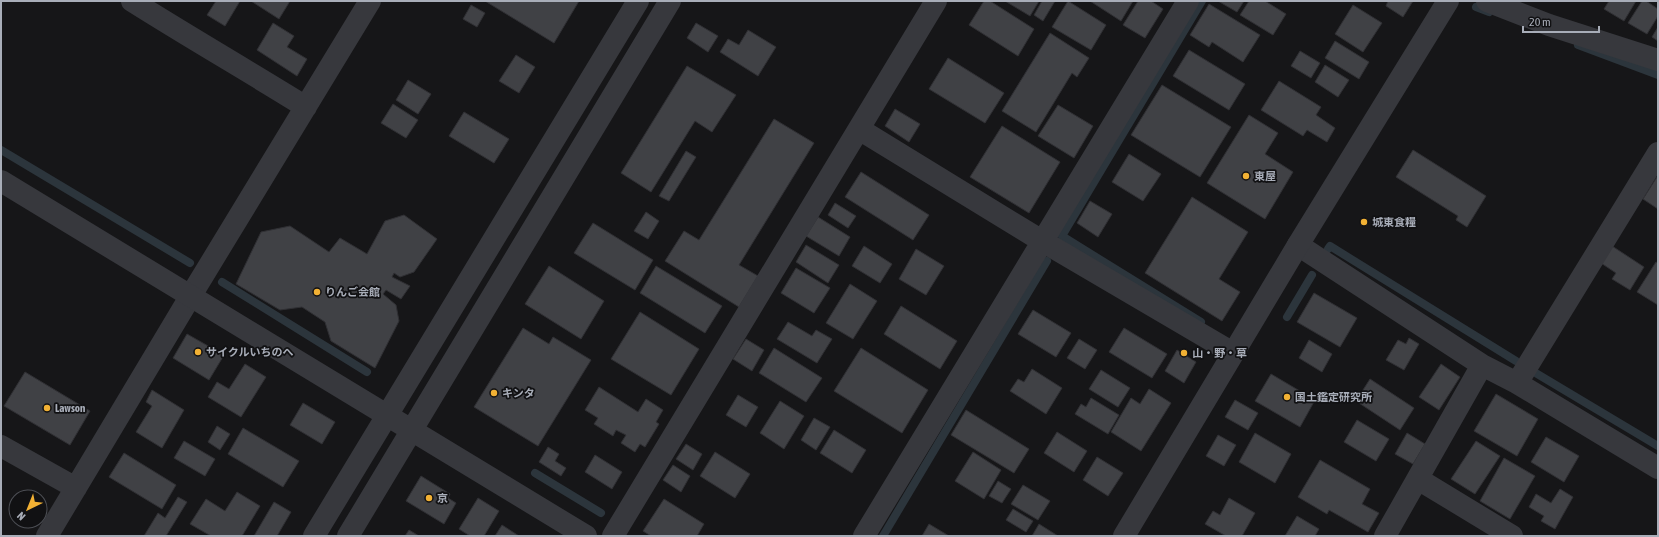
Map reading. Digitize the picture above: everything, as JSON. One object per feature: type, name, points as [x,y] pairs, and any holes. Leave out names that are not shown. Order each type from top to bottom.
[{"type":"street","points":[[132,1],[225,60],[250,72],[306,107]]},
{"type":"street","points":[[47,536],[190,296],[370,1]]},
{"type":"street","points":[[314,536],[638,1]]},
{"type":"street","points":[[348,536],[670,1]]},
{"type":"street","points":[[613,536],[936,1]]},
{"type":"street","points":[[864,536],[1188,1]]},
{"type":"street","points":[[1124,536],[1298,245],[1448,1]]},
{"type":"street","points":[[1487,1],[1549,25],[1658,60]]},
{"type":"street","points":[[859,129],[1042,241],[1233,354]]},
{"type":"street","points":[[1517,383],[1658,153]]},
{"type":"street","points":[[1,181],[586,536]]},
{"type":"street","points":[[1298,245],[1482,365],[1517,383],[1658,468]]},
{"type":"street","points":[[1385,536],[1482,365]]},
{"type":"street","points":[[1,446],[76,488]]},
{"type":"street","points":[[1418,479],[1512,536]]},
{"type":"building","points":[[216,1],[240,1],[225,26],[207,15]]},
{"type":"building","points":[[251,1],[290,1],[279,19]]},
{"type":"building","points":[[485,1],[579,1],[554,43]]},
{"type":"building","points":[[984,1],[990,1],[1034,29],[1018,56],[969,25]]},
{"type":"building","points":[[1005,1],[1039,1],[1030,16]]},
{"type":"building","points":[[1042,1],[1055,1],[1043,21],[1034,15]]},
{"type":"building","points":[[1068,1],[1106,25],[1091,50],[1052,27]]},
{"type":"building","points":[[1090,1],[1133,1],[1121,21]]},
{"type":"building","points":[[1138,1],[1151,1],[1163,9],[1145,38],[1123,25]]},
{"type":"building","points":[[1218,1],[1244,1],[1237,12]]},
{"type":"building","points":[[1249,1],[1265,1],[1286,14],[1273,35],[1240,15]]},
{"type":"building","points":[[1388,1],[1413,1],[1403,17],[1386,6]]},
{"type":"building","points":[[1609,1],[1636,1],[1624,21],[1604,9]]},
{"type":"building","points":[[1642,1],[1646,1],[1658,9],[1658,16],[1647,34],[1628,23]]},
{"type":"building","points":[[1209,4],[1260,35],[1243,62],[1212,42],[1209,47],[1190,35]]},
{"type":"building","points":[[471,5],[485,13],[477,27],[463,19]]},
{"type":"building","points":[[1353,5],[1382,23],[1363,52],[1335,34]]},
{"type":"building","points":[[273,23],[294,36],[287,47],[307,59],[297,76],[257,50]]},
{"type":"building","points":[[696,23],[718,36],[708,52],[687,38]]},
{"type":"building","points":[[1658,27],[1658,41],[1652,37]]},
{"type":"building","points":[[748,30],[776,47],[758,76],[720,52],[728,39],[739,45]]},
{"type":"building","points":[[1050,33],[1089,58],[1077,77],[1072,73],[1036,132],[1002,111]]},
{"type":"building","points":[[1335,41],[1369,62],[1359,79],[1325,58]]},
{"type":"building","points":[[1189,50],[1245,84],[1229,110],[1173,76]]},
{"type":"building","points":[[1300,51],[1320,63],[1311,78],[1291,66]]},
{"type":"building","points":[[516,55],[535,67],[519,93],[499,81]]},
{"type":"building","points":[[948,58],[1004,93],[985,123],[929,89]]},
{"type":"building","points":[[1325,65],[1349,80],[1338,97],[1315,82]]},
{"type":"building","points":[[687,66],[736,95],[712,132],[695,121],[651,192],[621,173]]},
{"type":"building","points":[[408,80],[431,94],[418,114],[396,100]]},
{"type":"building","points":[[1279,81],[1321,107],[1316,115],[1335,128],[1327,142],[1307,130],[1303,136],[1261,110]]},
{"type":"building","points":[[1162,85],[1231,127],[1200,177],[1131,135]]},
{"type":"building","points":[[393,104],[418,120],[406,138],[381,123]]},
{"type":"building","points":[[1058,105],[1093,126],[1074,158],[1038,136]]},
{"type":"building","points":[[895,109],[920,124],[909,142],[885,126]]},
{"type":"building","points":[[464,112],[509,139],[494,163],[449,136]]},
{"type":"building","points":[[1249,115],[1278,133],[1265,154],[1293,172],[1265,219],[1207,183]]},
{"type":"building","points":[[774,119],[814,143],[739,265],[758,276],[739,307],[665,261],[684,231],[699,240]]},
{"type":"building","points":[[1002,126],[1060,162],[1029,213],[970,177]]},
{"type":"building","points":[[1413,150],[1486,196],[1467,227],[1456,220],[1458,216],[1396,177]]},
{"type":"building","points":[[686,151],[696,157],[669,201],[659,196]]},
{"type":"building","points":[[1129,154],[1161,174],[1143,201],[1112,182]]},
{"type":"building","points":[[861,172],[929,215],[913,240],[845,197]]},
{"type":"building","points":[[1657,177],[1658,178],[1658,209],[1643,199]]},
{"type":"building","points":[[1192,197],[1248,232],[1219,279],[1240,292],[1222,321],[1145,273]]},
{"type":"building","points":[[1090,201],[1112,214],[1098,237],[1077,223]]},
{"type":"building","points":[[835,203],[856,216],[848,228],[828,215]]},
{"type":"building","points":[[646,212],[659,221],[648,239],[634,231]]},
{"type":"building","name":"りんご会館","points":[[404,215],[437,239],[414,272],[400,277],[394,273],[392,277],[410,286],[401,299],[386,290],[383,294],[396,305],[399,321],[375,368],[331,341],[325,322],[302,307],[280,310],[236,284],[261,232],[290,226],[329,252],[340,238],[367,254],[385,221]]},
{"type":"building","points":[[818,217],[850,237],[839,256],[806,236]]},
{"type":"building","points":[[593,223],[653,260],[635,290],[574,253]]},
{"type":"building","points":[[806,245],[839,265],[828,283],[796,262]]},
{"type":"building","points":[[864,246],[892,264],[880,283],[852,266]]},
{"type":"building","points":[[1612,246],[1644,267],[1630,290],[1612,279],[1616,273],[1601,263]]},
{"type":"building","points":[[916,249],[944,266],[926,295],[899,279]]},
{"type":"building","points":[[1656,262],[1658,263],[1658,305],[1637,292]]},
{"type":"building","points":[[549,266],[604,301],[581,339],[525,304]]},
{"type":"building","points":[[656,266],[722,306],[705,333],[640,293]]},
{"type":"building","points":[[796,268],[830,288],[814,313],[781,293]]},
{"type":"building","points":[[850,284],[877,301],[853,339],[826,323]]},
{"type":"building","points":[[1314,293],[1357,318],[1340,347],[1297,322]]},
{"type":"building","points":[[901,306],[957,341],[940,369],[884,334]]},
{"type":"building","points":[[1033,310],[1071,333],[1056,357],[1018,334]]},
{"type":"building","points":[[640,312],[699,349],[671,395],[611,359]]},
{"type":"building","points":[[788,322],[812,336],[816,330],[832,339],[817,363],[777,339]]},
{"type":"building","points":[[523,328],[549,344],[553,337],[591,360],[538,446],[474,407]]},
{"type":"building","points":[[1124,328],[1167,354],[1152,378],[1109,352]]},
{"type":"building","points":[[187,334],[224,355],[209,380],[173,358]]},
{"type":"building","points":[[1409,338],[1419,344],[1404,370],[1386,360],[1398,340],[1406,344]]},
{"type":"building","points":[[746,339],[764,350],[752,371],[733,359]]},
{"type":"building","points":[[1079,339],[1097,350],[1085,369],[1067,358]]},
{"type":"building","points":[[1309,340],[1332,354],[1322,372],[1299,358]]},
{"type":"building","points":[[774,348],[822,378],[806,402],[759,373]]},
{"type":"building","points":[[861,348],[928,390],[902,433],[834,391]]},
{"type":"building","points":[[1177,350],[1196,362],[1184,383],[1165,371]]},
{"type":"building","points":[[245,364],[266,377],[241,417],[208,397],[217,382],[229,389]]},
{"type":"building","points":[[1441,364],[1460,377],[1439,410],[1419,397]]},
{"type":"building","points":[[1032,369],[1062,388],[1046,414],[1010,391],[1018,379],[1024,382]]},
{"type":"building","points":[[1101,370],[1130,388],[1118,407],[1089,389]]},
{"type":"building","name":"Lawson","points":[[25,372],[90,411],[70,445],[4,406]]},
{"type":"building","points":[[1271,374],[1315,400],[1300,427],[1255,401]]},
{"type":"building","points":[[1370,379],[1414,408],[1400,430],[1356,401]]},
{"type":"building","points":[[599,387],[638,412],[646,399],[663,410],[656,422],[659,424],[645,447],[640,444],[635,452],[621,443],[626,435],[616,430],[613,436],[594,424],[598,418],[585,410]]},
{"type":"building","points":[[1149,389],[1171,403],[1141,451],[1111,432],[1131,398],[1140,404]]},
{"type":"building","points":[[152,390],[184,410],[162,448],[136,432],[152,406],[146,402]]},
{"type":"building","points":[[1496,394],[1538,419],[1517,456],[1474,431]]},
{"type":"building","points":[[738,395],[758,407],[746,427],[726,415]]},
{"type":"building","points":[[1091,398],[1119,415],[1108,434],[1075,414],[1081,404],[1086,407]]},
{"type":"building","points":[[1235,400],[1258,413],[1248,430],[1225,417]]},
{"type":"building","points":[[780,401],[804,416],[784,449],[760,433]]},
{"type":"building","points":[[303,403],[335,422],[322,444],[290,425]]},
{"type":"building","points":[[966,410],[1029,449],[1014,473],[951,435]]},
{"type":"building","points":[[814,418],[830,427],[816,450],[801,440]]},
{"type":"building","points":[[1357,420],[1389,439],[1376,461],[1344,442]]},
{"type":"building","points":[[217,426],[230,434],[220,450],[208,442]]},
{"type":"building","points":[[243,428],[299,461],[283,487],[228,454]]},
{"type":"building","points":[[834,430],[866,450],[852,473],[820,453]]},
{"type":"building","points":[[1057,432],[1087,451],[1074,472],[1044,453]]},
{"type":"building","points":[[1255,433],[1291,454],[1275,483],[1239,462]]},
{"type":"building","points":[[1407,433],[1425,444],[1413,464],[1395,454]]},
{"type":"building","points":[[1218,435],[1236,445],[1224,466],[1206,456]]},
{"type":"building","points":[[1546,437],[1579,456],[1564,482],[1531,462]]},
{"type":"building","points":[[184,441],[215,459],[205,476],[174,458]]},
{"type":"building","points":[[1476,441],[1500,456],[1475,494],[1451,479]]},
{"type":"building","points":[[686,444],[702,454],[693,470],[676,459]]},
{"type":"building","points":[[548,447],[559,454],[555,461],[566,468],[561,476],[539,462]]},
{"type":"building","points":[[715,452],[750,474],[735,498],[700,476]]},
{"type":"building","points":[[973,452],[1001,470],[984,499],[955,481]]},
{"type":"building","points":[[124,453],[176,485],[162,509],[109,477]]},
{"type":"building","points":[[595,455],[622,472],[612,489],[585,472]]},
{"type":"building","points":[[1097,457],[1123,473],[1108,496],[1083,480]]},
{"type":"building","points":[[1504,458],[1535,476],[1510,519],[1480,501]]},
{"type":"building","points":[[1320,460],[1370,489],[1362,504],[1379,513],[1368,532],[1329,510],[1327,514],[1298,497]]},
{"type":"building","points":[[673,465],[690,476],[681,492],[663,480]]},
{"type":"building","points":[[421,476],[450,494],[448,498],[456,503],[444,524],[406,501]]},
{"type":"building","points":[[998,481],[1011,489],[1002,503],[989,496]]},
{"type":"building","points":[[1023,485],[1050,501],[1038,520],[1011,504]]},
{"type":"building","points":[[1560,489],[1573,497],[1555,529],[1541,521],[1544,516],[1529,507],[1536,494],[1551,503]]},
{"type":"building","points":[[237,492],[260,506],[242,536],[211,536],[190,524],[206,499],[225,511]]},
{"type":"building","points":[[178,497],[187,502],[166,536],[144,536],[158,513],[165,518]]},
{"type":"building","points":[[478,498],[499,511],[484,536],[470,536],[459,529]]},
{"type":"building","points":[[1229,498],[1255,513],[1242,536],[1226,536],[1205,524],[1213,511],[1220,515]]},
{"type":"building","points":[[664,499],[704,524],[697,536],[651,536],[643,531]]},
{"type":"building","points":[[274,502],[291,512],[277,536],[254,536]]},
{"type":"building","points":[[1013,509],[1033,521],[1026,532],[1006,520]]},
{"type":"building","points":[[1297,516],[1319,529],[1315,536],[1285,536]]},
{"type":"building","points":[[929,524],[949,536],[922,536]]},
{"type":"building","points":[[1039,524],[1058,536],[1032,536]]},
{"type":"building","points":[[502,525],[519,536],[495,536]]},
{"type":"building","points":[[409,530],[419,536],[405,536]]},
{"type":"waterway","points":[[1201,322],[1062,236],[1202,1]]},
{"type":"waterway","points":[[1476,7],[1489,12]]},
{"type":"waterway","points":[[1578,45],[1658,75]]},
{"type":"waterway","points":[[1,150],[190,263]]},
{"type":"waterway","points":[[1328,249],[1330,246],[1516,361]]},
{"type":"waterway","points":[[883,536],[1047,261]]},
{"type":"waterway","points":[[1287,317],[1312,275]]},
{"type":"waterway","points":[[222,282],[367,372]]},
{"type":"waterway","points":[[1534,372],[1658,446]]},
{"type":"waterway","points":[[535,473],[601,513]]},
{"type":"place","name":"東屋","points":[[1246,176]]},
{"type":"place","name":"城東食糧","points":[[1364,222]]},
{"type":"place","name":"りんご会館","points":[[317,292]]},
{"type":"place","name":"サイクルいちのへ","points":[[198,352]]},
{"type":"place","name":"山・野・草","points":[[1184,353]]},
{"type":"place","name":"キンタ","points":[[494,393]]},
{"type":"place","name":"国土鑑定研究所","points":[[1287,397]]},
{"type":"place","name":"Lawson","points":[[47,408]]},
{"type":"place","name":"京","points":[[429,498]]}]
